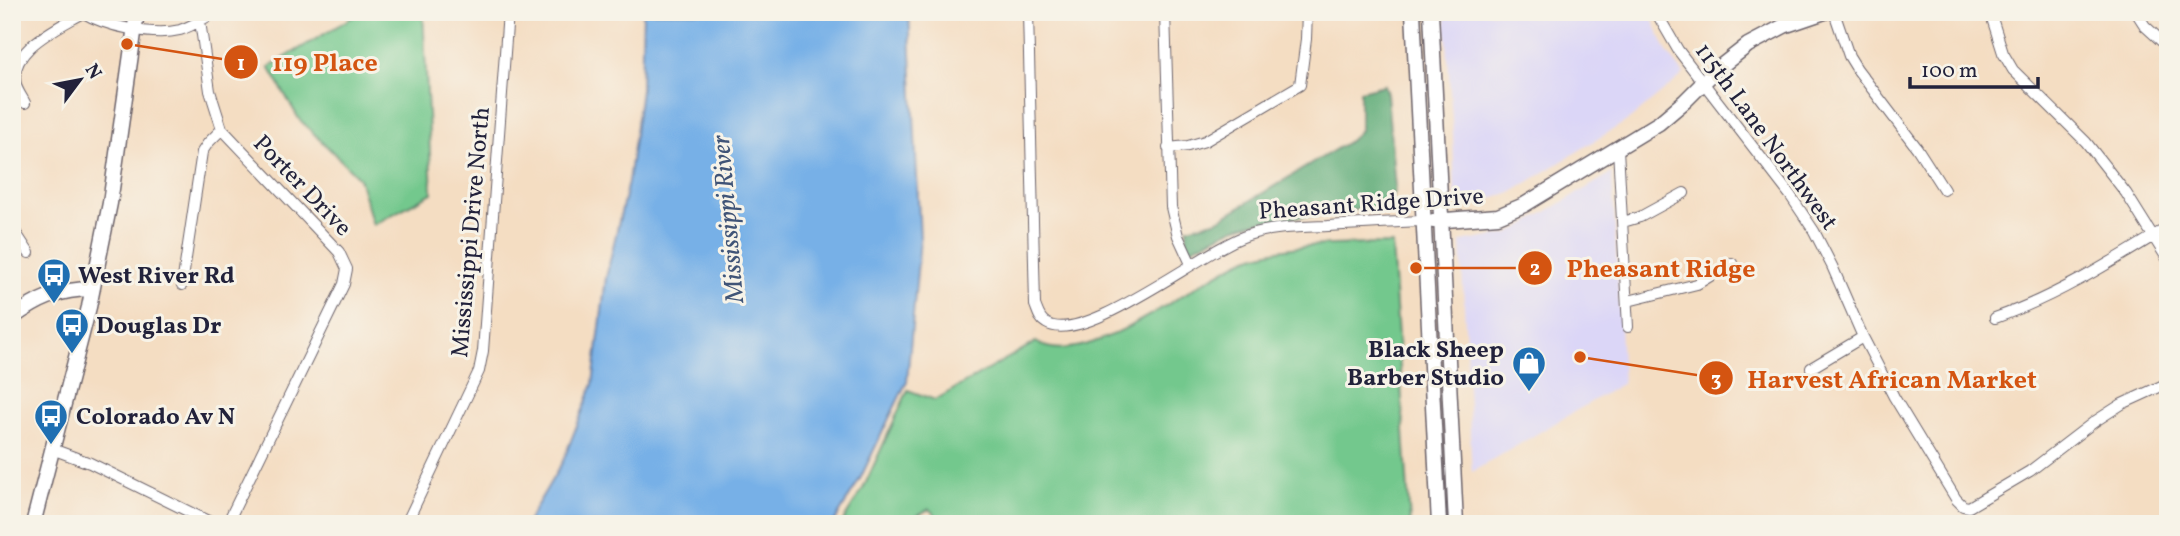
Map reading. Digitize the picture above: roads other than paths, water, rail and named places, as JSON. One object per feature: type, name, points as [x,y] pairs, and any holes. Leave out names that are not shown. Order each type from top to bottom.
[{"type":"main road","points":[[33,524],[92,289],[112,194],[137,12]]},
{"type":"main road","points":[[1413,12],[1439,524]]},
{"type":"main road","points":[[1431,12],[1456,524]]},
{"type":"main road","name":"Pheasant Ridge Drive","points":[[1424,221],[1489,217],[1513,211],[1659,123],[1735,54],[1758,39],[1794,22],[1825,12]]},
{"type":"main road","points":[[12,318],[44,297],[71,289],[92,289]]},
{"type":"street","points":[[25,103],[17,87],[18,63],[40,39],[82,13],[103,22],[170,32],[200,22],[215,12]]},
{"type":"street","name":"Mississippi Drive North","points":[[406,524],[479,371],[483,351],[508,12]]},
{"type":"street","name":"Pheasant Ridge Drive","points":[[1028,12],[1035,305],[1040,318],[1052,326],[1067,327],[1086,323],[1118,308],[1224,244],[1264,231],[1424,221]]},
{"type":"street","points":[[1164,12],[1173,221],[1191,264]]},
{"type":"street","points":[[1168,148],[1205,141],[1300,85],[1307,12]]},
{"type":"street","name":"115th Lane Northwest","points":[[1656,12],[1678,50],[1790,195],[1814,231],[1894,397],[1956,499],[1963,506],[1969,507],[2030,471],[2122,404],[2168,383]]},
{"type":"street","points":[[1834,12],[1849,56],[1917,148],[1944,191]]},
{"type":"street","points":[[1990,12],[2003,53],[2013,70],[2086,142],[2126,193],[2168,260]]},
{"type":"street","points":[[2136,12],[2168,47]]},
{"type":"street","name":"Porter Drive","points":[[200,22],[210,91],[222,130],[339,252],[347,269],[344,284],[227,524]]},
{"type":"street","points":[[182,285],[199,163],[208,142],[222,130]]},
{"type":"street","points":[[1618,149],[1628,327]]},
{"type":"street","points":[[1623,222],[1640,217],[1684,193]]},
{"type":"street","points":[[12,227],[29,253]]},
{"type":"street","points":[[1995,318],[2073,282],[2168,228]]},
{"type":"street","points":[[1628,301],[1697,284],[1732,263]]},
{"type":"street","points":[[1811,368],[1863,337]]},
{"type":"street","points":[[52,449],[90,463],[214,524]]},
{"type":"water","name":"Mississippi River","points":[[643,12],[909,12],[920,239],[907,381],[860,479],[833,524],[526,524],[563,461],[593,384],[606,278],[628,182],[641,90]]},
{"type":"place","name":"119 Place","points":[[127,44]]},
{"type":"place","name":"Pheasant Ridge","points":[[1416,268]]},
{"type":"place","name":"West River Rd","points":[[54,305]]},
{"type":"place","name":"Douglas Dr","points":[[72,355]]},
{"type":"place","name":"Harvest African Market","points":[[1580,357]]},
{"type":"place","name":"Black Sheep Barber Studio","points":[[1529,393]]},
{"type":"place","name":"Colorado Av N","points":[[51,446]]}]
